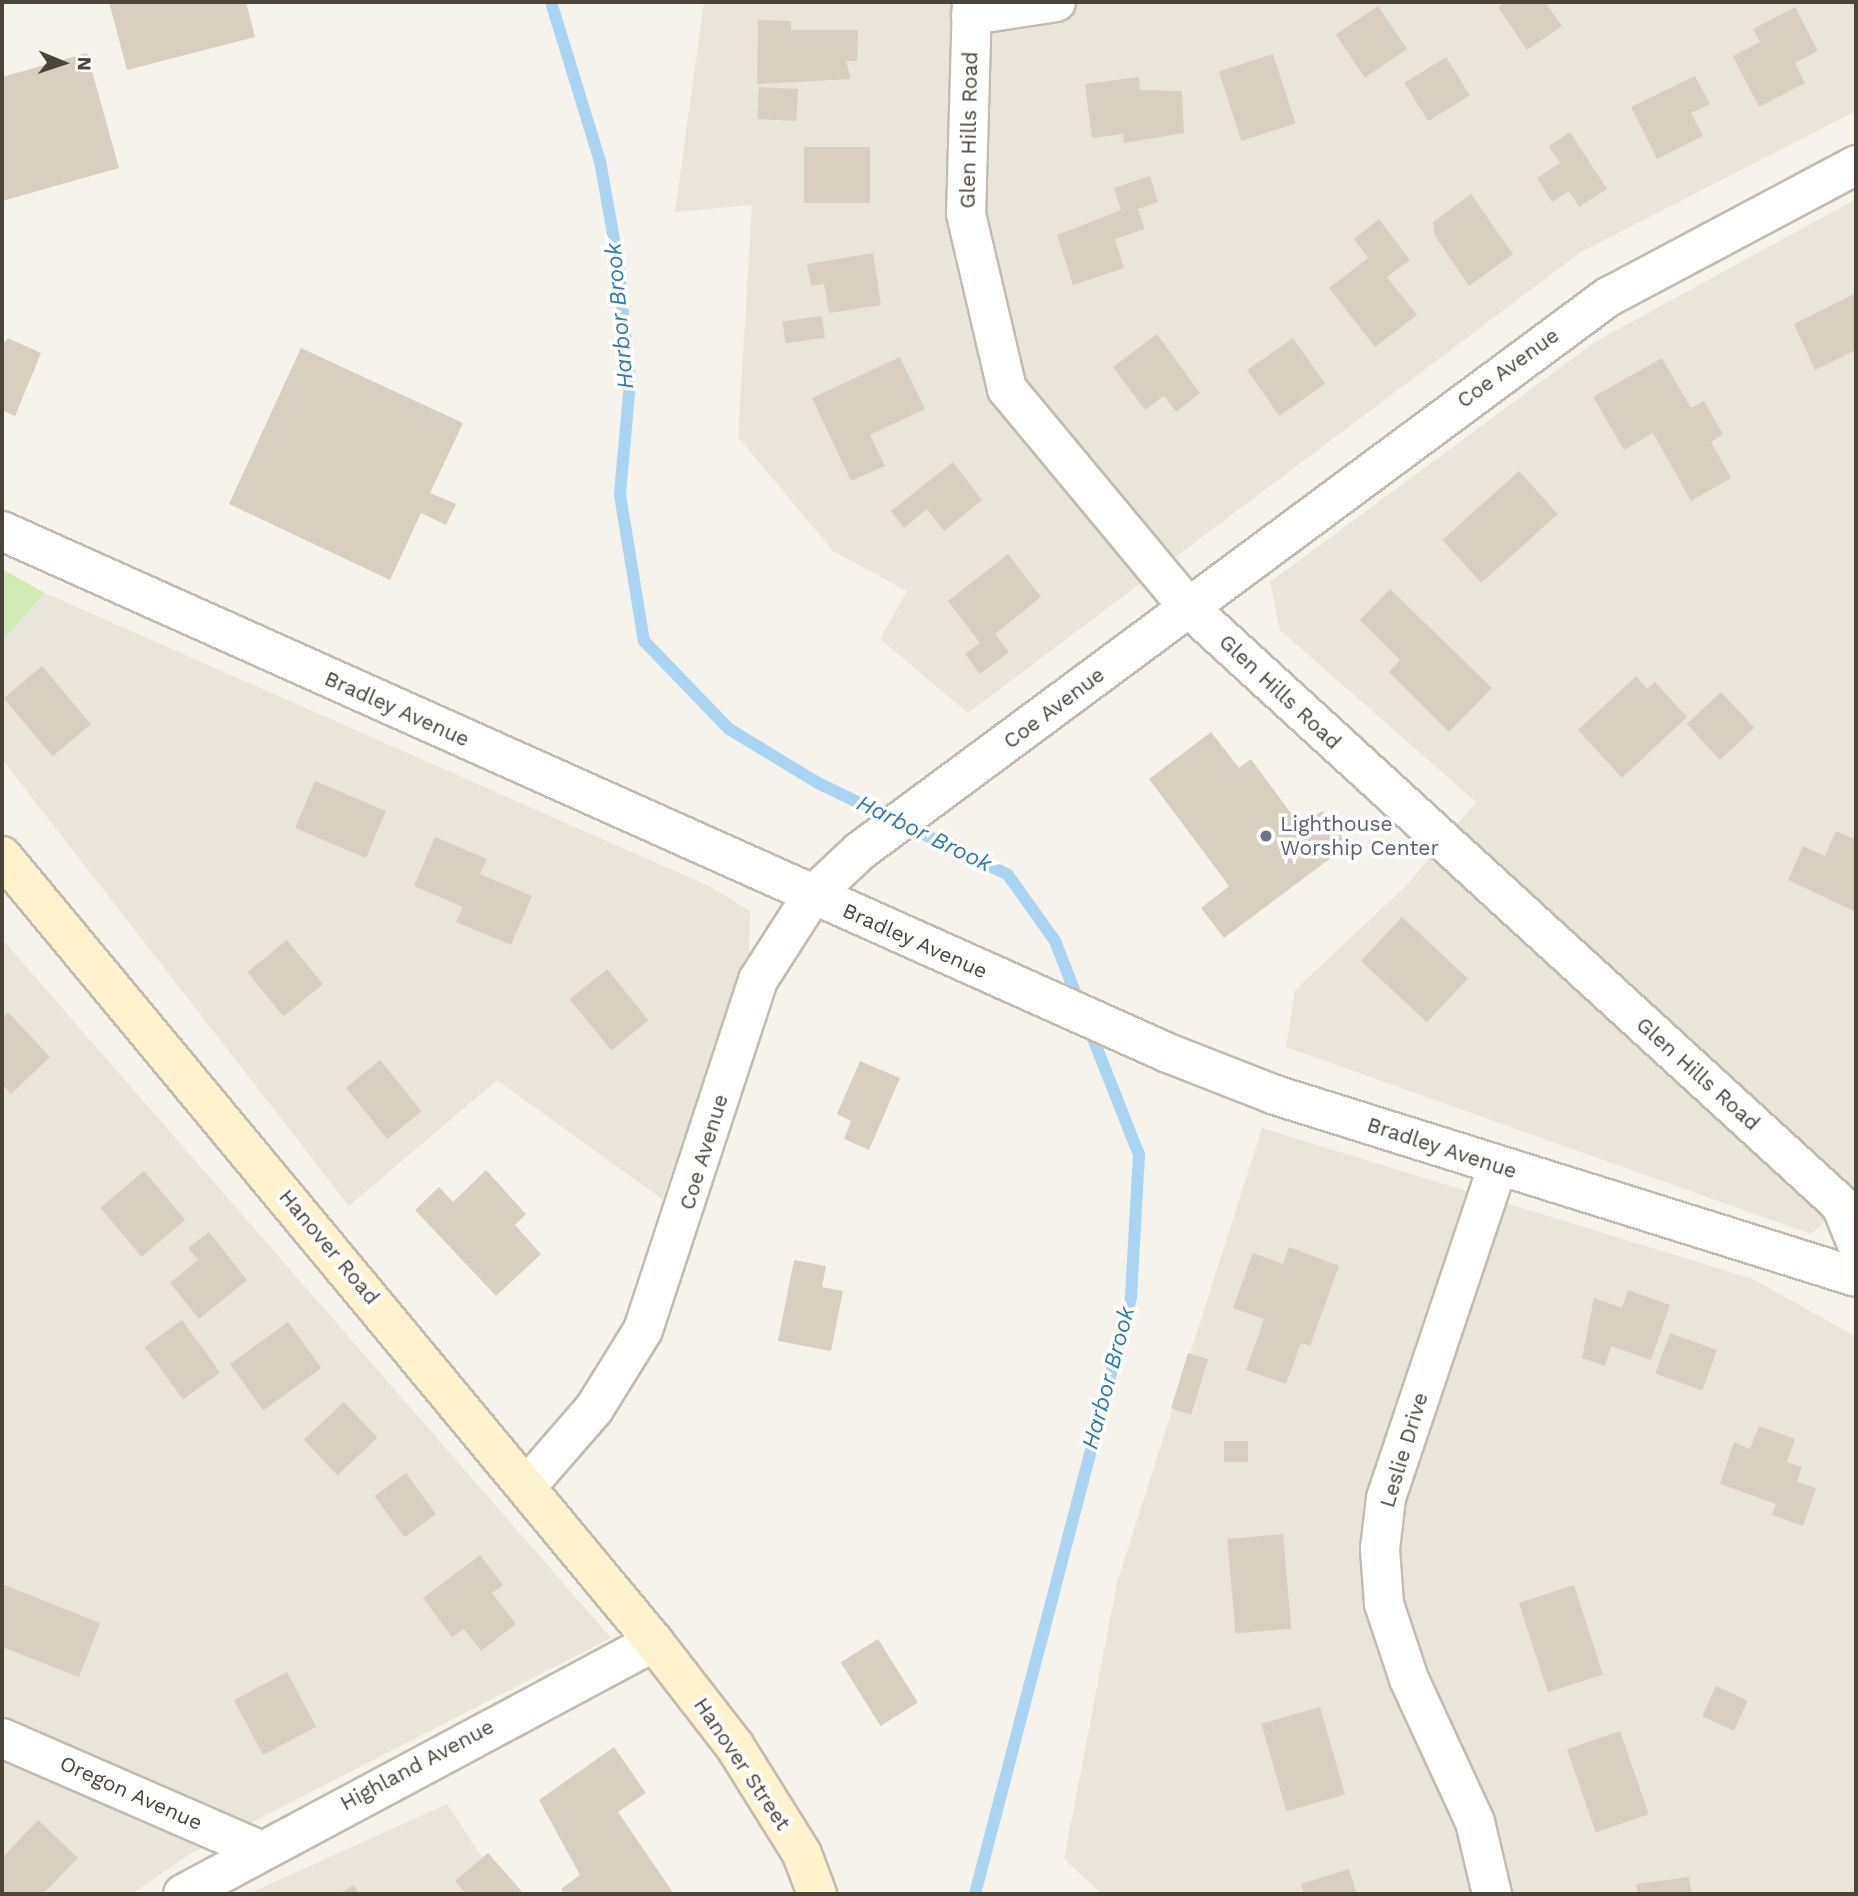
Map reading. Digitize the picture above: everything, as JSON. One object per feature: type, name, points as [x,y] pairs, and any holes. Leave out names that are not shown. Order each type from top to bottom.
[{"type":"main road","name":"Hanover Road","points":[[2,856],[654,1642]]},
{"type":"main road","name":"Hanover Street","points":[[654,1642],[734,1745],[802,1854],[817,1894]]},
{"type":"street","points":[[971,8],[1056,2]]},
{"type":"street","name":"Glen Hills Road","points":[[971,8],[966,214],[1007,389],[1188,607],[1841,1205],[1856,1242]]},
{"type":"street","name":"Coe Avenue","points":[[527,1486],[594,1409],[643,1330],[758,980],[813,896],[860,851],[1004,747],[1608,296],[1856,165]]},
{"type":"street","name":"Bradley Avenue","points":[[2,531],[902,936],[1275,1095],[1856,1277]]},
{"type":"street","name":"Leslie Drive","points":[[1492,1894],[1475,1822],[1409,1679],[1384,1604],[1381,1549],[1386,1498],[1498,1166]]},
{"type":"street","name":"Highland Avenue","points":[[183,1894],[260,1850],[654,1642]]},
{"type":"street","name":"Oregon Avenue","points":[[2,1738],[260,1850]]},
{"type":"shaded area","points":[[704,2],[1856,2],[1856,111],[1581,252],[968,713],[880,639],[907,591],[833,551],[738,437],[752,205],[675,212]]},
{"type":"shaded area","points":[[1856,199],[1856,1194],[1811,1234],[1286,1047],[1295,990],[1408,884],[1476,802],[1280,630],[1270,582],[1595,342]]},
{"type":"shaded area","points":[[45,593],[711,887],[750,911],[749,959],[662,1199],[497,1080],[349,1206],[2,759],[2,641]]},
{"type":"shaded area","points":[[2,939],[611,1638],[190,1854],[132,1894],[2,1894]]},
{"type":"shaded area","points":[[1262,1128],[1753,1279],[1856,1337],[1856,1894],[1102,1894],[1064,1859],[1117,1583]]},
{"type":"shaded area","points":[[447,1804],[506,1894],[248,1894]]},
{"type":"green space","points":[[2,569],[45,593],[2,641]]},
{"type":"building","points":[[109,2],[246,2],[255,37],[127,70]]},
{"type":"building","points":[[1506,2],[1545,2],[1562,26],[1527,50],[1498,7]]},
{"type":"building","points":[[1378,6],[1407,49],[1365,78],[1336,35]]},
{"type":"building","points":[[1795,7],[1818,51],[1795,63],[1805,83],[1759,107],[1733,56],[1760,42],[1753,29]]},
{"type":"building","points":[[758,20],[791,21],[791,30],[858,30],[857,61],[846,61],[851,79],[757,84]]},
{"type":"building","points":[[87,53],[119,168],[2,201],[2,77]]},
{"type":"building","points":[[1273,54],[1296,123],[1241,141],[1219,72]]},
{"type":"building","points":[[1446,57],[1470,95],[1428,121],[1404,83]]},
{"type":"building","points":[[1695,76],[1710,104],[1691,113],[1703,136],[1657,159],[1631,107]]},
{"type":"building","points":[[1139,77],[1140,90],[1182,91],[1184,133],[1124,143],[1123,134],[1092,138],[1085,84]]},
{"type":"building","points":[[759,87],[798,89],[796,121],[757,119]]},
{"type":"building","points":[[1570,132],[1607,189],[1579,207],[1569,191],[1552,202],[1537,178],[1560,163],[1549,146]]},
{"type":"building","points":[[804,147],[870,147],[870,203],[804,203]]},
{"type":"building","points":[[1150,176],[1158,202],[1138,209],[1145,229],[1115,239],[1124,268],[1073,285],[1057,235],[1121,210],[1114,188]]},
{"type":"building","points":[[1471,194],[1513,254],[1469,286],[1435,236],[1433,222]]},
{"type":"building","points":[[1379,219],[1410,260],[1387,277],[1417,315],[1375,347],[1329,288],[1368,258],[1354,239]]},
{"type":"building","points":[[873,253],[881,305],[829,313],[824,284],[811,286],[807,264]]},
{"type":"building","points":[[1856,293],[1856,350],[1815,370],[1794,324]]},
{"type":"building","points":[[822,316],[825,338],[785,343],[782,322]]},
{"type":"building","points":[[1157,334],[1200,393],[1176,412],[1164,396],[1145,410],[1113,367]]},
{"type":"building","points":[[8,338],[41,353],[15,416],[2,410],[2,346]]},
{"type":"building","points":[[1293,338],[1325,384],[1279,416],[1247,370]]},
{"type":"building","points":[[301,348],[463,423],[430,493],[456,504],[446,525],[421,513],[390,580],[229,504]]},
{"type":"building","points":[[900,357],[925,409],[870,435],[885,466],[851,481],[812,398]]},
{"type":"building","points":[[1662,358],[1691,408],[1704,401],[1723,434],[1711,442],[1731,478],[1691,501],[1653,433],[1624,450],[1593,397]]},
{"type":"building","points":[[953,462],[982,500],[944,531],[927,509],[904,528],[891,511]]},
{"type":"building","points":[[1519,471],[1558,514],[1481,583],[1442,540]]},
{"type":"building","points":[[1008,554],[1041,597],[995,634],[1009,652],[980,674],[965,654],[980,643],[948,601]]},
{"type":"building","points":[[1390,589],[1492,688],[1449,732],[1389,672],[1400,660],[1360,620]]},
{"type":"building","points":[[42,666],[91,724],[53,756],[4,698]]},
{"type":"building","points":[[1636,676],[1647,689],[1655,682],[1687,717],[1622,778],[1578,730]]},
{"type":"building","points":[[1721,692],[1754,728],[1720,760],[1687,724]]},
{"type":"building","name":"Lighthouse Worship Center","points":[[1211,732],[1239,768],[1251,759],[1301,827],[1322,811],[1348,845],[1224,938],[1201,908],[1229,886],[1149,779]]},
{"type":"building","points":[[315,781],[386,811],[366,858],[295,828]]},
{"type":"building","points":[[1836,831],[1856,840],[1856,912],[1788,880],[1803,846],[1825,856]]},
{"type":"building","points":[[435,837],[487,859],[480,874],[532,896],[511,945],[456,922],[463,907],[414,886]]},
{"type":"building","points":[[1402,917],[1468,978],[1427,1022],[1361,961]]},
{"type":"building","points":[[287,940],[323,984],[283,1016],[247,972]]},
{"type":"building","points":[[607,969],[649,1020],[611,1050],[570,999]]},
{"type":"building","points":[[8,1012],[50,1057],[11,1094],[2,1084],[2,1018]]},
{"type":"building","points":[[380,1060],[422,1111],[387,1139],[346,1088]]},
{"type":"building","points":[[860,1061],[900,1078],[869,1150],[844,1139],[851,1121],[837,1114]]},
{"type":"building","points":[[486,1170],[526,1214],[515,1225],[541,1254],[496,1296],[415,1210],[439,1187],[453,1202]]},
{"type":"building","points":[[144,1171],[185,1220],[141,1257],[100,1208]]},
{"type":"building","points":[[209,1232],[247,1280],[199,1319],[170,1283],[198,1260],[188,1248]]},
{"type":"building","points":[[1289,1247],[1339,1266],[1310,1346],[1301,1343],[1286,1384],[1246,1370],[1264,1319],[1233,1308],[1253,1253],[1283,1264]]},
{"type":"building","points":[[794,1260],[826,1266],[822,1287],[843,1291],[831,1351],[778,1341]]},
{"type":"building","points":[[1628,1290],[1670,1305],[1651,1360],[1611,1346],[1605,1366],[1582,1358],[1594,1298],[1622,1308]]},
{"type":"building","points":[[182,1320],[220,1373],[183,1400],[145,1347]]},
{"type":"building","points":[[288,1322],[322,1368],[263,1410],[230,1364]]},
{"type":"building","points":[[1670,1333],[1717,1350],[1702,1391],[1655,1373]]},
{"type":"building","points":[[1188,1353],[1208,1359],[1191,1415],[1171,1408]]},
{"type":"building","points":[[344,1402],[377,1438],[337,1475],[304,1440]]},
{"type":"building","points":[[1759,1426],[1795,1439],[1787,1462],[1802,1467],[1797,1482],[1816,1488],[1803,1526],[1772,1515],[1776,1504],[1720,1484],[1734,1442],[1750,1449]]},
{"type":"building","points":[[1224,1441],[1248,1441],[1248,1462],[1224,1462]]},
{"type":"building","points":[[406,1473],[436,1514],[404,1537],[374,1496]]},
{"type":"building","points":[[1283,1534],[1291,1629],[1235,1634],[1227,1539]]},
{"type":"building","points":[[480,1555],[503,1585],[492,1593],[516,1624],[481,1651],[464,1629],[452,1637],[423,1598]]},
{"type":"building","points":[[2,1584],[100,1623],[79,1677],[2,1647]]},
{"type":"building","points":[[1574,1585],[1603,1674],[1548,1692],[1519,1603]]},
{"type":"building","points":[[878,1639],[918,1703],[880,1726],[841,1662]]},
{"type":"building","points":[[287,1672],[316,1727],[263,1755],[234,1700]]},
{"type":"building","points":[[1716,1686],[1748,1701],[1734,1731],[1702,1716]]},
{"type":"building","points":[[1320,1707],[1345,1794],[1286,1811],[1261,1724]]},
{"type":"building","points":[[1620,1731],[1649,1814],[1596,1832],[1567,1749]]},
{"type":"building","points":[[614,1747],[646,1793],[618,1812],[674,1894],[564,1894],[561,1889],[580,1875],[539,1800]]},
{"type":"building","points":[[38,1820],[78,1858],[43,1894],[2,1894],[2,1858]]},
{"type":"building","points":[[488,1853],[524,1894],[466,1894],[455,1881]]},
{"type":"building","points":[[1349,1869],[1357,1894],[1304,1894],[1301,1884]]},
{"type":"building","points":[[1689,1877],[1692,1894],[1638,1894],[1636,1884]]},
{"type":"building","points":[[354,1885],[359,1894],[338,1894]]},
{"type":"waterway","name":"Harbor Brook","points":[[551,2],[600,161],[618,262],[630,382],[620,495],[644,641],[729,729],[816,782],[1008,875],[1055,941],[1080,1005]]},
{"type":"waterway","name":"Harbor Brook","points":[[975,1894],[1131,1297],[1139,1155],[1089,1028]]},
{"type":"place","name":"Lighthouse Worship Center","points":[[1266,836]]}]
